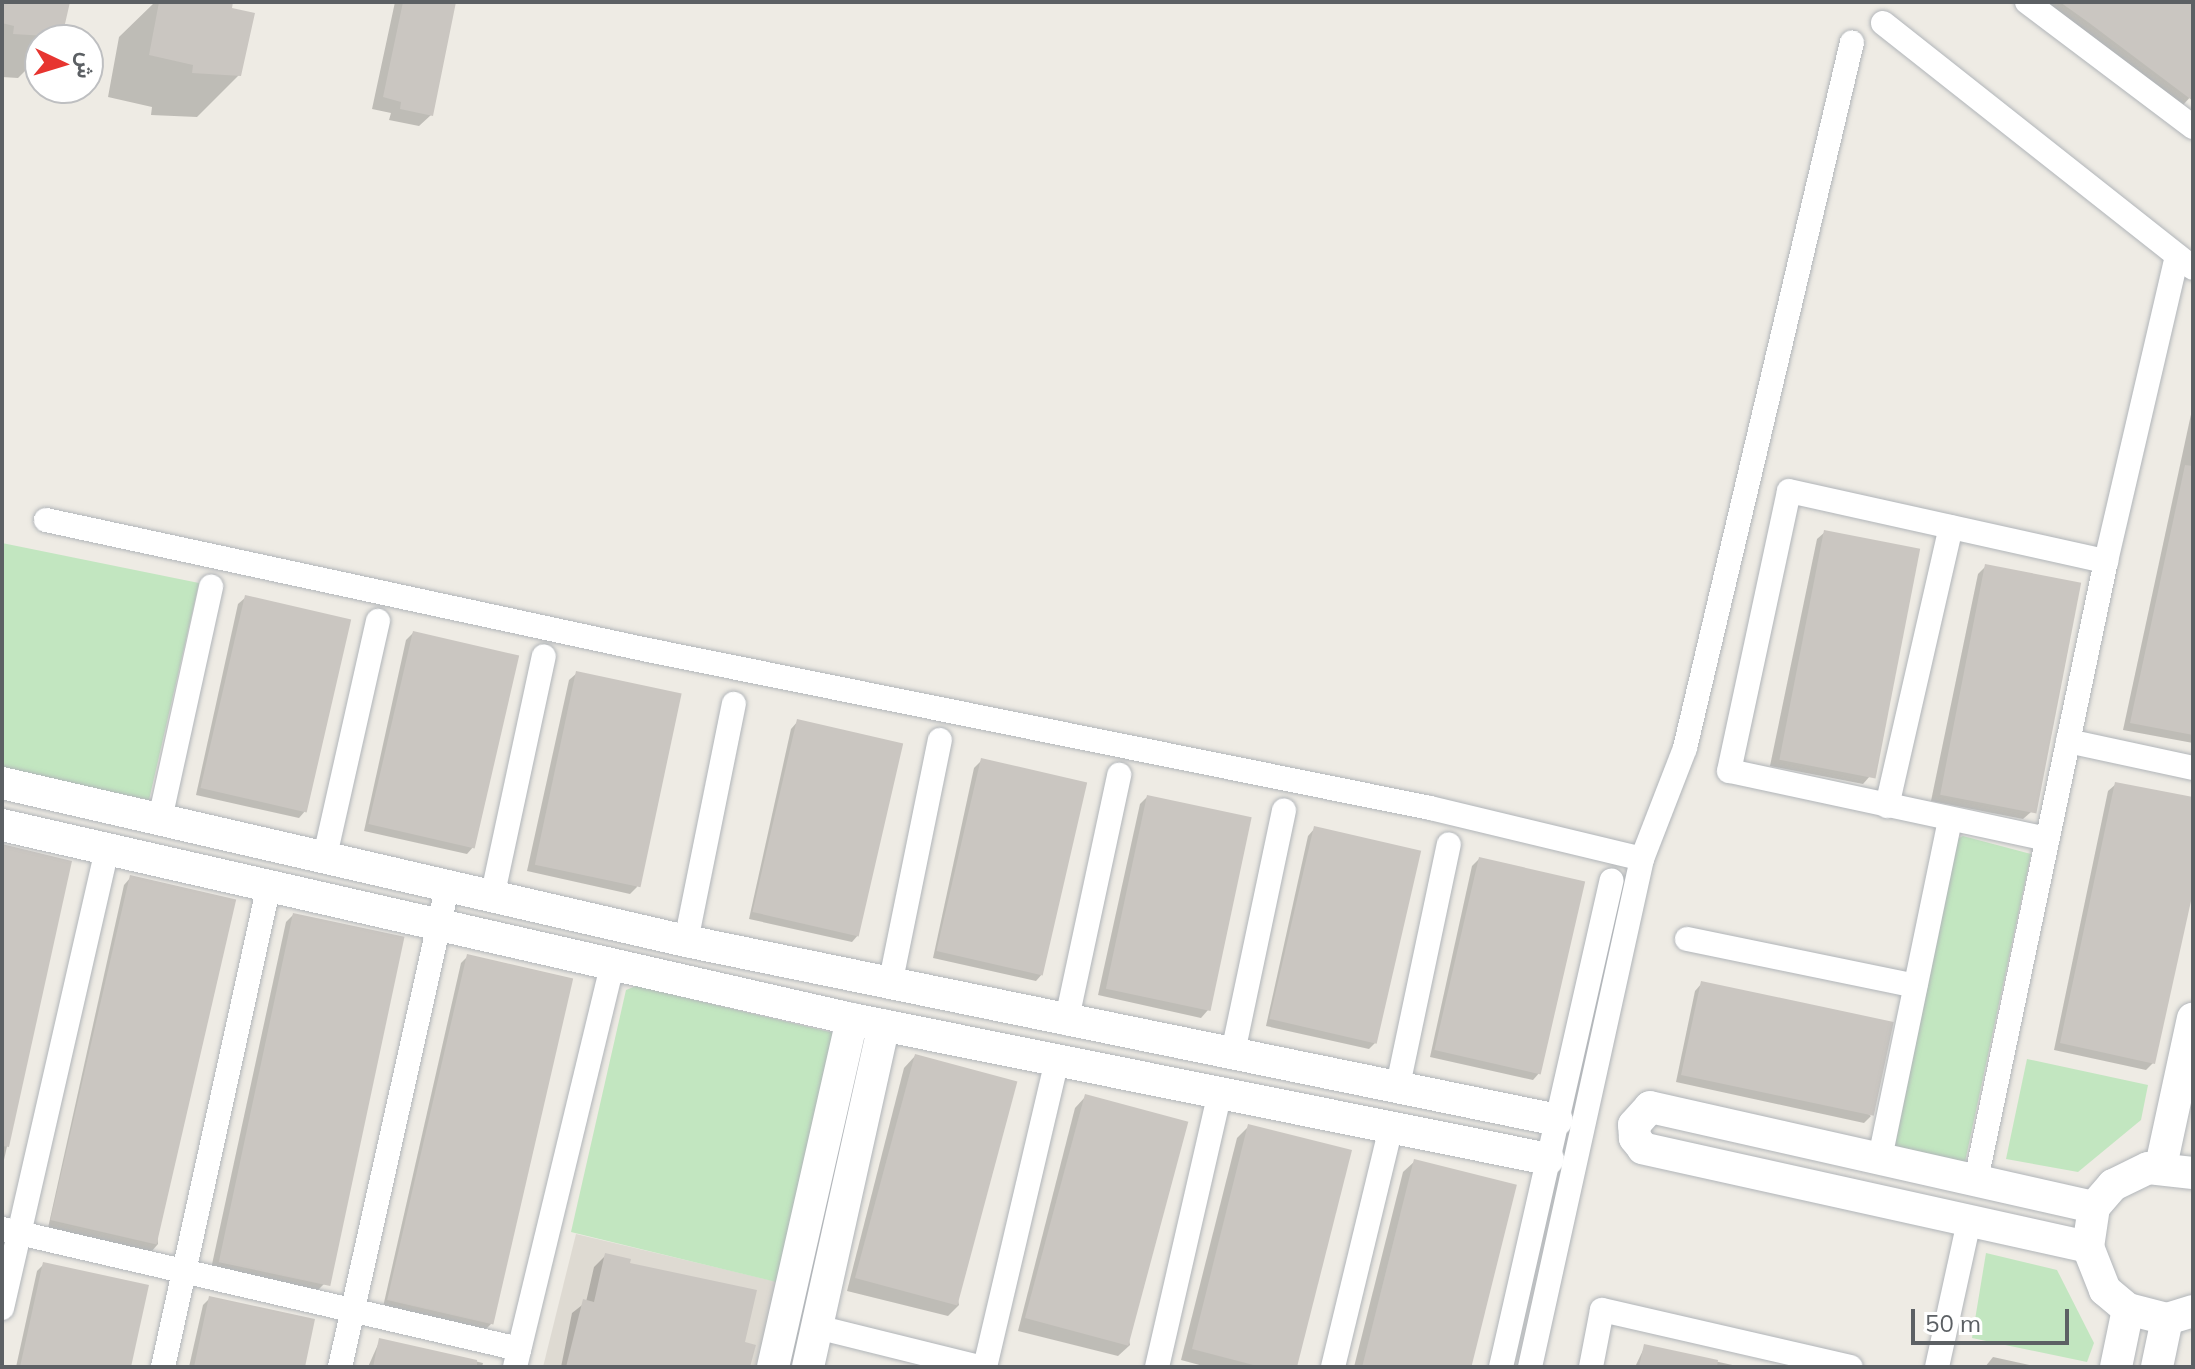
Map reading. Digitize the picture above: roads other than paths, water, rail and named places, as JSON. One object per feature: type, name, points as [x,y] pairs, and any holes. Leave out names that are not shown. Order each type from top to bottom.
[{"type":"street","points":[[2027,2],[2191,121]]},
{"type":"street","points":[[1883,23],[2185,262],[2106,561],[1976,1180]]},
{"type":"street","points":[[1530,1367],[1642,859],[1685,748],[1852,42]]},
{"type":"street","points":[[2047,839],[1729,771],[1789,491],[2106,561]]},
{"type":"street","points":[[46,520],[633,647],[1430,808],[1642,859]]},
{"type":"street","points":[[1887,806],[1951,527]]},
{"type":"street","points":[[160,819],[211,587]]},
{"type":"street","points":[[325,856],[378,621]]},
{"type":"street","points":[[493,893],[544,656]]},
{"type":"street","points":[[686,941],[734,704]]},
{"type":"street","points":[[890,985],[940,740]]},
{"type":"street","points":[[2068,741],[2193,768]]},
{"type":"street","points":[[1066,1023],[1119,775]]},
{"type":"street","points":[[2,783],[493,893],[686,941],[1066,1023],[1557,1120]]},
{"type":"street","points":[[1232,1057],[1284,810]]},
{"type":"street","points":[[1880,1158],[1950,820]]},
{"type":"street","points":[[2,825],[852,1019],[1548,1159]]},
{"type":"street","points":[[1397,1090],[1449,844]]},
{"type":"street","points":[[2,1308],[11,1231],[107,851]]},
{"type":"street","points":[[1501,1367],[1612,880]]},
{"type":"street","points":[[340,1367],[448,885]]},
{"type":"street","points":[[163,1367],[269,886]]},
{"type":"street","points":[[1687,939],[1915,986]]},
{"type":"street","points":[[11,1231],[352,1312],[517,1358],[613,963]]},
{"type":"street","points":[[2161,1166],[2193,1018]]},
{"type":"street","points":[[773,1367],[852,1019]]},
{"type":"street","points":[[808,1367],[884,1025]]},
{"type":"street","points":[[1143,1077],[1150,1040]]},
{"type":"street","points":[[817,1327],[982,1367],[1057,1060]]},
{"type":"street","points":[[1157,1367],[1220,1093]]},
{"type":"street","points":[[2088,1247],[1643,1148],[1635,1138],[1634,1125],[1650,1107],[2094,1207]]},
{"type":"street","points":[[1333,1367],[1391,1128]]},
{"type":"street","points":[[2157,1367],[2180,1315],[2128,1309],[2095,1273],[2088,1247],[2094,1207],[2129,1174],[2161,1166],[2193,1173]]},
{"type":"street","points":[[1937,1367],[1969,1221]]},
{"type":"street","points":[[2116,1367],[2128,1309]]},
{"type":"street","points":[[1591,1367],[1602,1310],[1765,1358],[1851,1367]]}]
